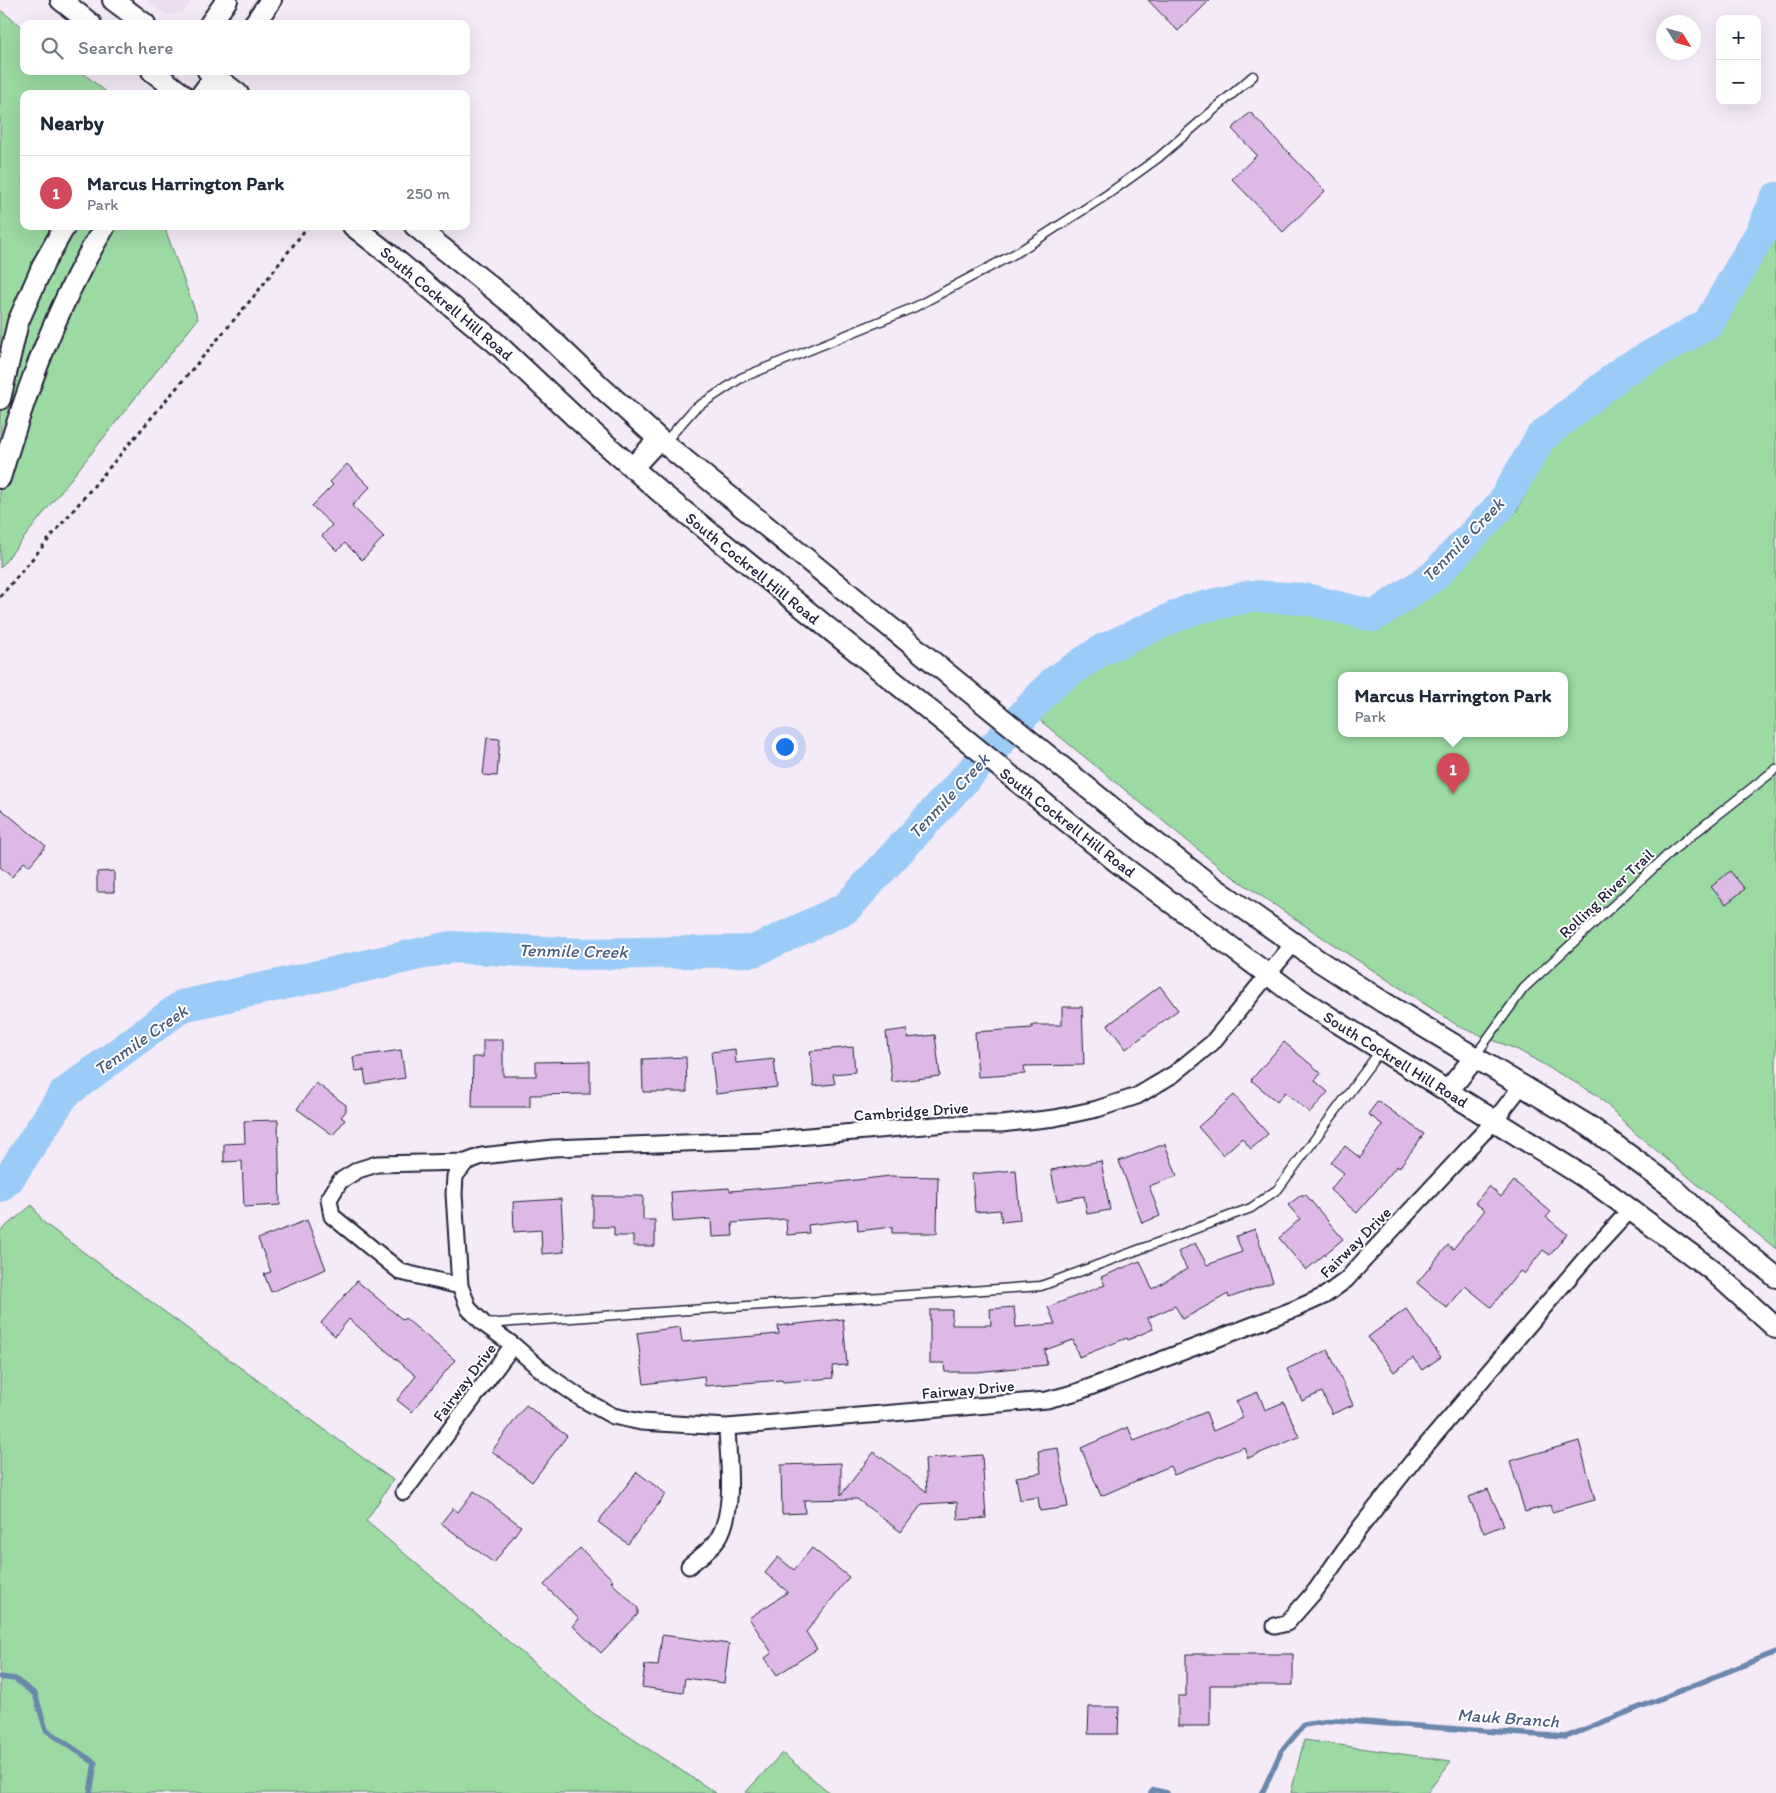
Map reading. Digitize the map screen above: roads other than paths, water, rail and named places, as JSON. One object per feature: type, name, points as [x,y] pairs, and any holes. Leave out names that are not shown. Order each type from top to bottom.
[{"type":"main road","points":[[61,0],[86,20]]},
{"type":"main road","points":[[114,0],[140,20]]},
{"type":"main road","points":[[213,20],[227,0]]},
{"type":"main road","points":[[257,20],[271,0]]},
{"type":"main road","points":[[204,90],[213,75]]},
{"type":"main road","points":[[216,75],[233,90]]},
{"type":"main road","points":[[0,399],[18,322],[44,263],[63,230]]},
{"type":"main road","points":[[0,478],[42,352],[86,257],[103,230]]},
{"type":"main road","name":"South Cockrell Hill Road","points":[[358,230],[496,343],[632,468],[1117,862],[1302,1000],[1597,1185],[1712,1270],[1776,1328]]},
{"type":"main road","points":[[420,230],[527,316],[661,441],[1209,884],[1293,944],[1383,1002],[1589,1126],[1676,1190],[1712,1225],[1776,1277]]},
{"type":"main road","points":[[632,468],[661,441]]},
{"type":"main road","points":[[1448,1091],[1475,1057]]},
{"type":"street","name":"Cambridge Drive","points":[[460,1286],[401,1272],[332,1216],[329,1199],[340,1181],[358,1170],[377,1164],[466,1162],[482,1156],[553,1148],[762,1140],[948,1124],[1001,1124],[1055,1118],[1097,1109],[1137,1096],[1174,1074],[1212,1043],[1293,944]]},
{"type":"street","name":"Fairway Drive","points":[[404,1492],[513,1345],[546,1374],[582,1399],[613,1416],[648,1422],[727,1427],[1047,1400],[1077,1392],[1295,1309],[1324,1296],[1346,1280],[1495,1120],[1522,1085]]},
{"type":"street","points":[[466,1162],[455,1176],[454,1194],[460,1286],[469,1309],[484,1324],[513,1345]]},
{"type":"street","points":[[1275,1626],[1287,1622],[1316,1590],[1359,1529],[1412,1462],[1584,1260],[1630,1209]]},
{"type":"street","points":[[690,1566],[718,1541],[726,1521],[729,1497],[727,1427]]},
{"type":"lane","points":[[661,441],[694,409],[741,378],[915,307],[1018,252],[1108,194],[1158,158],[1253,76]]},
{"type":"lane","name":"Rolling River Trail","points":[[1475,1057],[1524,988],[1673,850],[1776,769]]},
{"type":"lane","points":[[484,1324],[1041,1286],[1251,1208],[1278,1189],[1381,1049]]},
{"type":"waterway","name":"Tenmile Creek","points":[[0,1186],[9,1178],[64,1094],[182,1006],[451,947],[581,954],[754,951],[846,908],[1054,682],[1102,650],[1190,610],[1251,596],[1306,599],[1374,616],[1434,576],[1501,505],[1541,437],[1625,370],[1708,324],[1762,231],[1776,198]]},
{"type":"waterway","name":"Mauk Branch","points":[[1262,1793],[1281,1752],[1304,1725],[1336,1720],[1566,1737],[1776,1652]]},
{"type":"waterway","name":"Mauk Branch","points":[[0,1677],[15,1679],[35,1694],[46,1730],[95,1763],[90,1793]]},
{"type":"waterway","name":"Mauk Branch","points":[[1151,1793],[1154,1790],[1167,1793]]},
{"type":"place","name":"Marcus Harrington Park","points":[[1453,794]]}]
